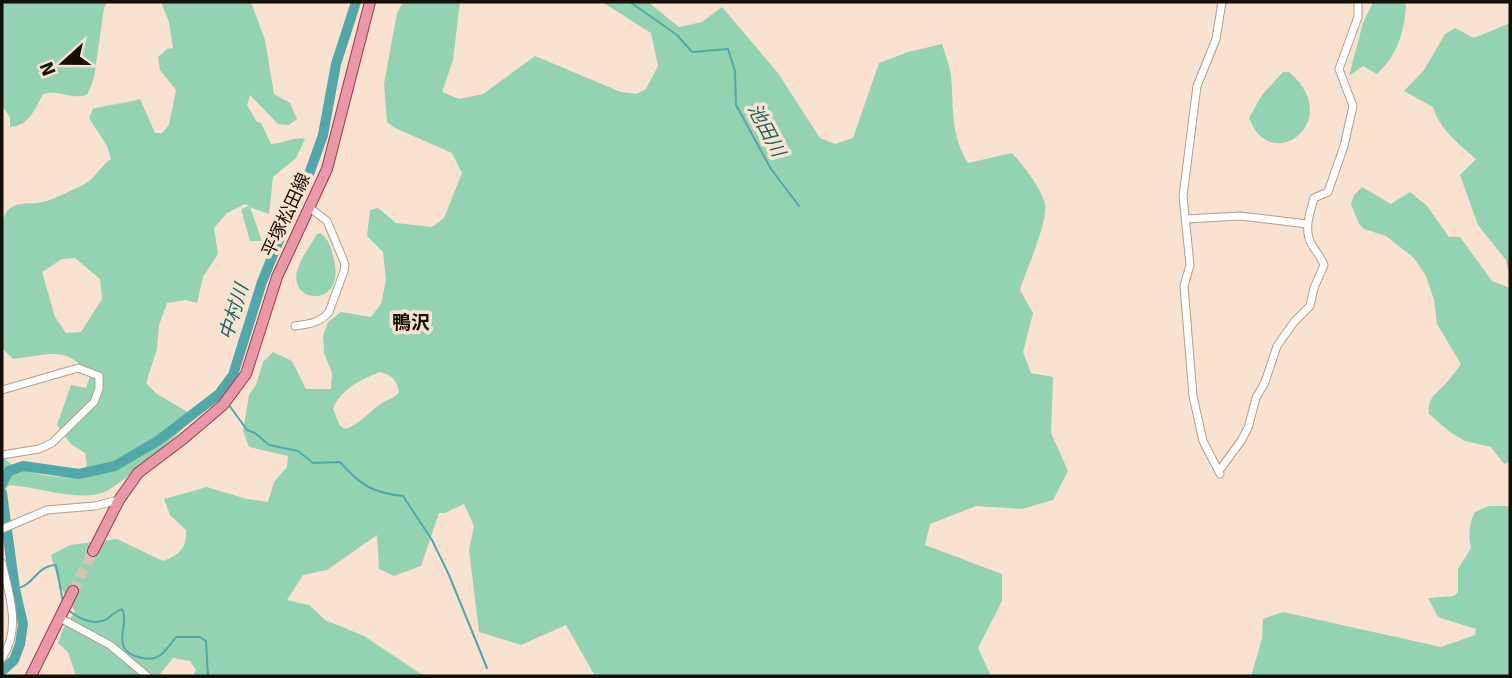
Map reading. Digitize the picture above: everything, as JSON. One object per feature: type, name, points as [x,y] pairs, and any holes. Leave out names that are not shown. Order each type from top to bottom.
[{"type":"main road","name":"平塚松田線","points":[[93,551],[119,500],[138,473],[206,420],[242,381],[257,347],[277,277],[322,184],[370,2]]},
{"type":"main road","points":[[31,676],[74,591]]},
{"type":"street","points":[[1222,2],[1216,39],[1197,86],[1184,176],[1190,265],[1184,286],[1193,396],[1203,441],[1220,473],[1248,428],[1256,398],[1265,382],[1277,346],[1294,322],[1310,306],[1324,265],[1321,256],[1310,242],[1307,224],[1314,198],[1328,192],[1344,146],[1353,106],[1339,69],[1358,17],[1358,2]]},
{"type":"street","points":[[295,326],[314,323],[325,317],[344,271],[343,256],[327,221],[310,208]]},
{"type":"street","points":[[1185,219],[1240,216],[1307,224]]},
{"type":"street","points":[[2,390],[78,368],[99,376],[99,389],[94,402],[52,443],[39,449],[2,454]]},
{"type":"street","points":[[2,529],[47,510],[94,506],[119,500]]},
{"type":"street","points":[[2,563],[13,611],[14,629],[8,649],[2,658]]},
{"type":"street","points":[[60,618],[110,645],[147,676]]},
{"type":"green space","points":[[2,2],[107,2],[94,78],[87,95],[43,94],[27,120],[10,127],[10,117],[2,106]]},
{"type":"green space","points":[[161,2],[251,2],[265,40],[274,94],[290,103],[297,119],[289,125],[278,124],[250,95],[247,105],[257,122],[261,123],[271,144],[305,139],[296,158],[273,177],[269,214],[250,207],[262,241],[250,241],[241,209],[249,206],[245,204],[227,213],[214,228],[218,254],[203,277],[197,303],[186,300],[167,303],[159,325],[157,349],[146,383],[157,394],[186,411],[191,421],[134,472],[102,493],[68,495],[10,485],[2,492],[2,456],[29,472],[83,479],[87,464],[85,453],[71,444],[57,425],[71,385],[86,388],[90,376],[82,366],[65,356],[47,354],[13,359],[2,348],[2,223],[9,209],[14,206],[47,201],[83,185],[111,159],[107,146],[89,118],[93,109],[140,99],[155,133],[162,133],[169,125],[176,90],[160,70],[158,57],[167,49],[173,48],[169,22]],"holes":[[[75,258],[100,279],[102,299],[81,332],[66,333],[55,317],[42,272],[62,259]]]},
{"type":"green space","points":[[403,2],[460,2],[453,60],[442,92],[459,99],[483,94],[535,56],[621,92],[636,94],[646,89],[658,66],[651,33],[602,2],[648,2],[679,27],[702,22],[722,7],[778,73],[820,138],[835,144],[853,138],[879,63],[908,52],[942,44],[950,72],[958,142],[968,163],[1012,153],[1031,177],[1045,204],[1043,223],[1020,290],[1033,313],[1023,352],[1031,373],[1053,377],[1051,433],[1068,471],[1053,500],[1022,509],[976,506],[930,524],[925,545],[1002,574],[1002,601],[978,648],[991,676],[595,676],[566,625],[521,645],[479,632],[469,550],[474,526],[464,504],[439,513],[421,566],[394,576],[379,569],[377,535],[327,570],[303,575],[287,600],[309,605],[325,620],[364,636],[421,674],[439,676],[193,676],[196,670],[190,661],[173,658],[161,676],[76,676],[68,652],[58,643],[63,629],[75,612],[59,584],[51,555],[70,545],[117,539],[163,561],[181,550],[186,536],[186,530],[170,515],[164,499],[207,487],[247,499],[268,502],[274,482],[287,467],[288,456],[249,447],[243,431],[249,395],[256,385],[263,362],[273,352],[292,361],[306,389],[331,389],[332,373],[324,353],[323,336],[328,322],[341,312],[371,317],[381,304],[386,280],[383,252],[367,236],[370,210],[378,208],[396,223],[432,227],[444,218],[462,173],[452,153],[387,122],[384,84],[397,13]],"holes":[[[380,372],[395,381],[399,393],[351,427],[346,429],[340,426],[333,409],[336,402],[352,386]]]},
{"type":"green space","points":[[1373,2],[1406,2],[1399,41],[1390,59],[1377,74],[1363,66],[1349,76],[1363,23]]},
{"type":"green space","points":[[1510,23],[1510,280],[1506,260],[1478,225],[1460,175],[1476,159],[1445,130],[1433,107],[1404,91],[1424,70],[1445,34],[1455,28],[1474,38]]},
{"type":"green space","points":[[1283,72],[1289,72],[1305,90],[1310,108],[1307,123],[1299,135],[1286,142],[1273,142],[1259,135],[1249,118],[1262,95]]},
{"type":"green space","points":[[1362,187],[1391,204],[1410,192],[1427,206],[1449,237],[1460,237],[1492,281],[1510,288],[1510,462],[1504,464],[1491,447],[1465,441],[1429,414],[1431,400],[1461,364],[1437,324],[1434,300],[1426,276],[1414,258],[1386,236],[1364,229],[1359,224],[1351,204],[1354,195]]},
{"type":"green space","points":[[320,233],[330,246],[336,274],[326,293],[308,295],[300,289],[296,280],[298,268]]},
{"type":"green space","points":[[1489,506],[1510,506],[1510,676],[1251,676],[1262,639],[1263,619],[1283,612],[1441,647],[1475,635],[1476,629],[1438,617],[1428,598],[1454,596],[1458,592],[1458,569],[1471,548],[1470,530],[1473,516],[1475,512]]},
{"type":"waterway","name":"中村川","points":[[2,484],[9,471],[23,466],[79,474],[115,466],[159,440],[219,394],[233,375],[262,282],[284,228],[303,191],[323,135],[336,64],[356,2]]},
{"type":"waterway","name":"池田川","points":[[630,2],[677,35],[692,52],[728,49],[735,71],[736,105],[771,169],[799,206]]},
{"type":"waterway","points":[[229,405],[247,430],[269,445],[298,451],[313,463],[340,462],[354,477],[368,486],[383,493],[403,496],[432,540],[487,668]]},
{"type":"waterway","name":"中村川","points":[[2,493],[15,589],[23,624],[14,660],[2,671]]},
{"type":"waterway","points":[[15,589],[27,584],[49,566],[56,565],[63,602]]},
{"type":"waterway","points":[[68,610],[81,618],[96,622],[107,619],[122,609],[125,650],[142,658],[158,657],[176,637],[200,637],[206,641],[208,676]]},
{"type":"tunnel","points":[[73,591],[93,551]]},
{"type":"district","name":"鴨沢","points":[[411,323]]}]
